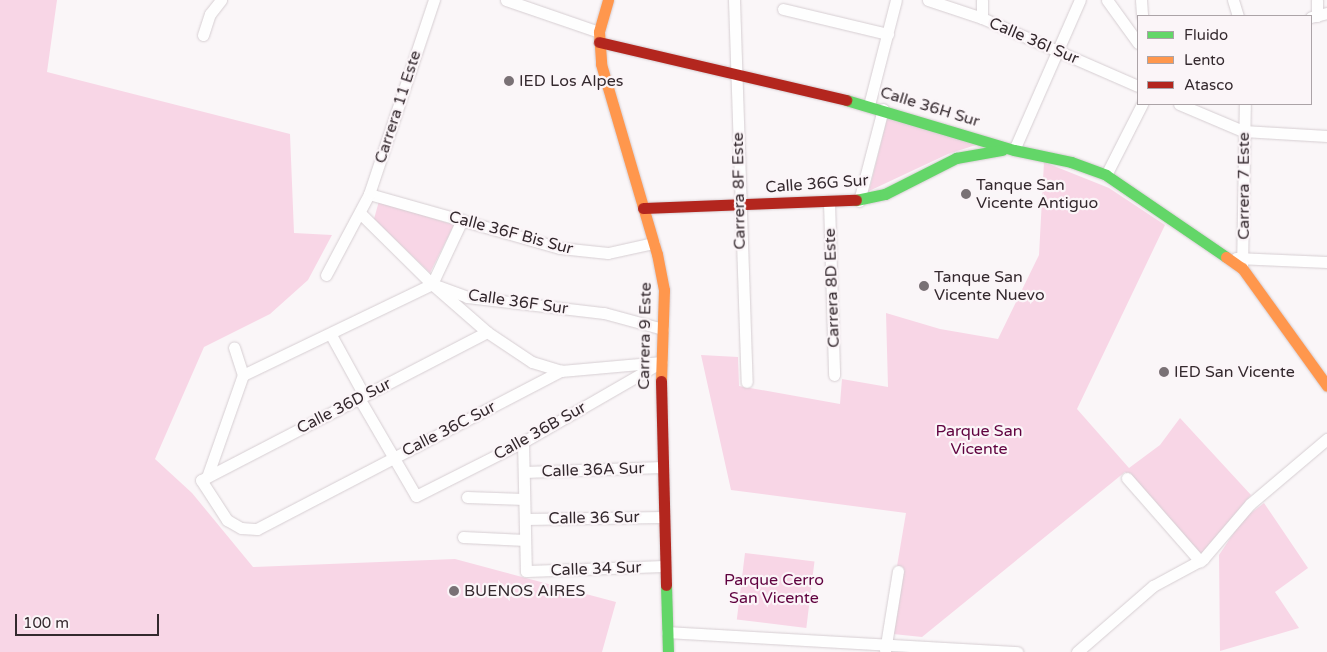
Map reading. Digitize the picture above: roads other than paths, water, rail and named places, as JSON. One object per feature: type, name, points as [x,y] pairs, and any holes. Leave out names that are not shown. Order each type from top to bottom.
[{"type":"street","points":[[203,34],[210,14],[221,0]]},
{"type":"street","name":"Carrera 11 Este","points":[[326,275],[361,214],[369,194],[434,0]]},
{"type":"street","name":"Calle 36H Sur","points":[[506,0],[599,37],[737,75],[869,104],[1014,150],[1054,157],[1106,175],[1229,257],[1243,263],[1327,386]]},
{"type":"street","name":"Carrera 9 Este","points":[[608,0],[599,37],[601,64],[654,243],[664,290],[662,467],[668,652]]},
{"type":"street","name":"Carrera 8F Este","points":[[734,0],[739,205],[747,382]]},
{"type":"street","points":[[869,104],[896,0]]},
{"type":"street","name":"Calle 36I Sur","points":[[928,0],[982,18],[1137,86]]},
{"type":"street","points":[[982,0],[982,18]]},
{"type":"street","points":[[1014,150],[1056,50],[1080,0]]},
{"type":"street","points":[[1107,0],[1137,43]]},
{"type":"street","points":[[1141,0],[1142,15]]},
{"type":"street","points":[[1233,0],[1238,15]]},
{"type":"street","points":[[1317,0],[1318,15]]},
{"type":"street","points":[[783,9],[888,34]]},
{"type":"street","points":[[1106,175],[1141,105]]},
{"type":"street","points":[[1181,105],[1243,131],[1327,136]]},
{"type":"street","name":"Carrera 7 Este","points":[[1243,263],[1243,131],[1245,105]]},
{"type":"street","points":[[859,201],[883,109]]},
{"type":"street","name":"Calle 36G Sur","points":[[643,208],[859,201],[885,194],[956,158],[991,150],[1014,150]]},
{"type":"street","name":"Calle 36F Bis Sur","points":[[369,194],[540,244],[592,253],[608,253],[654,243]]},
{"type":"street","name":"Carrera 8D Este","points":[[829,202],[834,375]]},
{"type":"street","points":[[361,214],[432,284],[487,332],[532,362],[561,371]]},
{"type":"street","points":[[243,375],[331,335],[432,284],[462,220]]},
{"type":"street","points":[[1243,263],[1327,262]]},
{"type":"street","name":"Calle 36F Sur","points":[[432,284],[467,297],[604,313],[663,329]]},
{"type":"street","name":"Calle 36D Sur","points":[[204,478],[487,332]]},
{"type":"street","points":[[331,335],[394,458]]},
{"type":"street","points":[[204,478],[243,375],[234,347]]},
{"type":"street","name":"Calle 36C Sur","points":[[204,478],[227,520],[246,529],[262,527],[561,371],[662,362]]},
{"type":"street","name":"Calle 36B Sur","points":[[394,458],[416,496],[523,442],[662,362]]},
{"type":"street","points":[[1077,652],[1153,586],[1200,561],[1213,550],[1250,504],[1327,439]]},
{"type":"street","points":[[464,537],[525,540],[523,442]]},
{"type":"street","name":"Calle 36A Sur","points":[[524,472],[662,467]]},
{"type":"street","points":[[1127,478],[1200,561]]},
{"type":"street","points":[[467,497],[524,499]]},
{"type":"street","name":"Calle 36 Sur","points":[[525,519],[663,517]]},
{"type":"street","name":"Calle 34 Sur","points":[[525,540],[526,571],[665,566]]},
{"type":"street","points":[[886,648],[898,571]]},
{"type":"street","points":[[667,632],[886,648],[1017,652]]},
{"type":"place","name":"IED Los Alpes","points":[[509,81]]},
{"type":"place","name":"Tanque San Vicente Antiguo","points":[[966,194]]},
{"type":"place","name":"Tanque San Vicente Nuevo","points":[[924,286]]},
{"type":"place","name":"IED San Vicente","points":[[1164,372]]},
{"type":"place","name":"BUENOS AIRES","points":[[454,591]]},
{"type":"park label","name":"Parque San Vicente","points":[[979,440]]},
{"type":"park label","name":"Parque Cerro San Vicente","points":[[774,589]]}]
